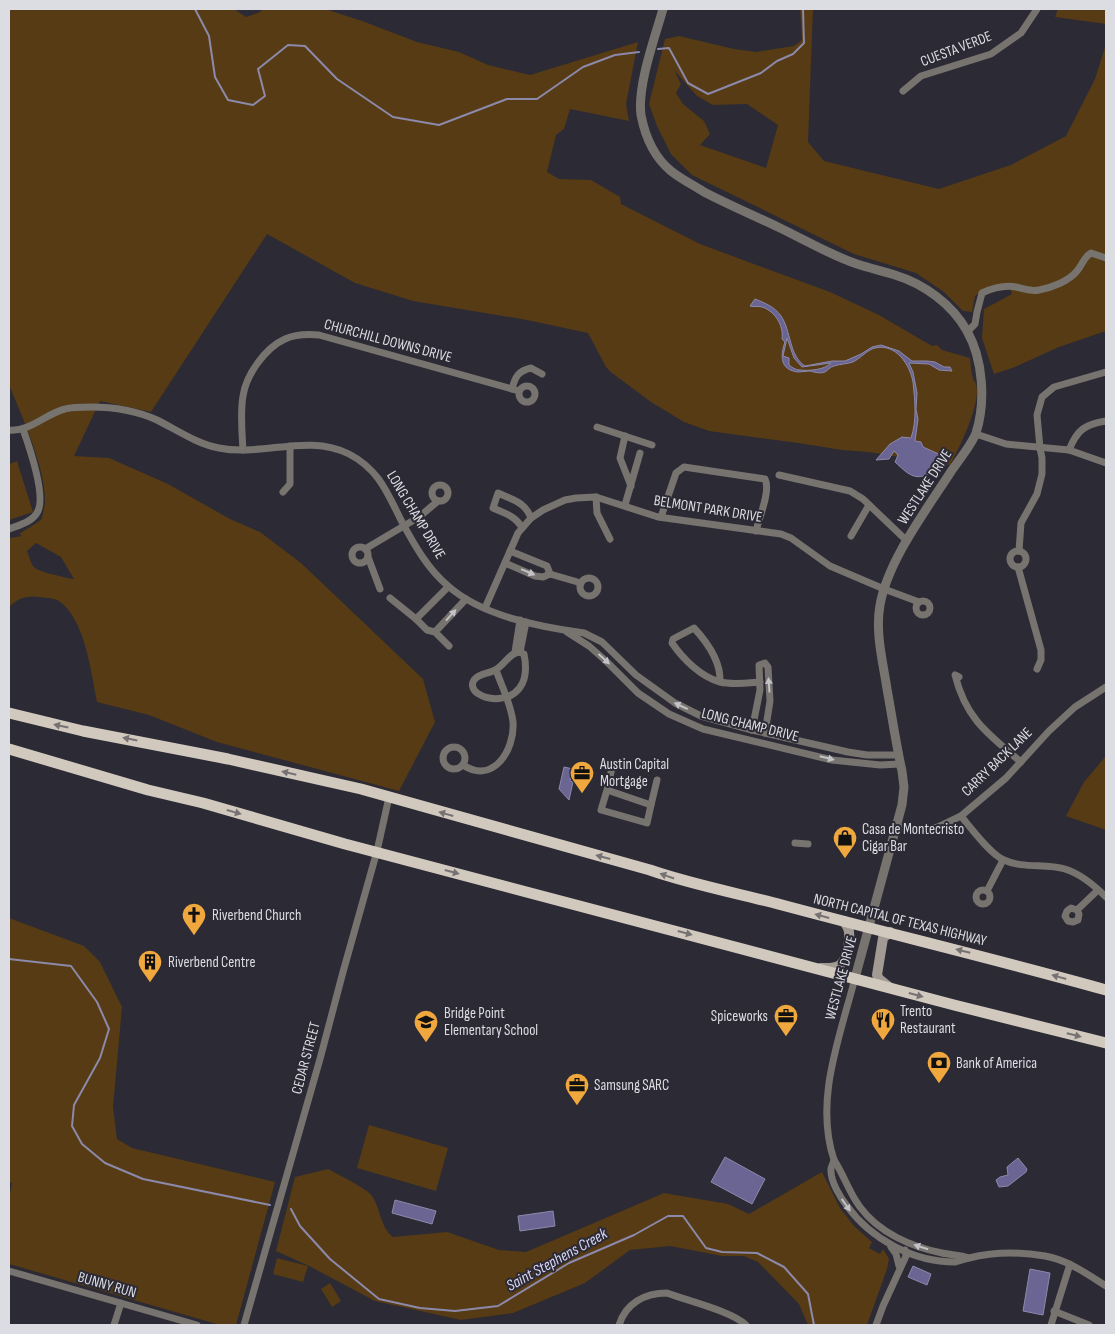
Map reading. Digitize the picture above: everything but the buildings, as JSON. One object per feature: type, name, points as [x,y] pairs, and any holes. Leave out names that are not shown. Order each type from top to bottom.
[{"type":"highway","name":"NORTH CAPITAL OF TEXAS HIGHWAY","points":[[9,713],[228,759],[389,797],[650,870],[685,882],[750,896],[869,929],[890,932],[1011,963],[1106,990]]},
{"type":"highway","points":[[9,749],[180,798],[377,851],[1106,1044]]},
{"type":"main road","points":[[813,967],[830,968],[842,964],[846,956],[849,933],[844,921]]},
{"type":"main road","points":[[890,932],[883,938],[877,975],[879,980],[890,988]]},
{"type":"street","name":"WESTLAKE DRIVE","points":[[663,9],[646,73],[641,106],[648,140],[659,159],[671,171],[688,183],[725,202],[847,260],[914,282],[934,294],[951,309],[967,332],[982,379],[982,398],[976,434],[907,541],[884,589],[880,606],[879,636],[904,787],[902,805],[830,1077],[826,1106],[834,1160],[861,1209],[878,1225],[901,1240],[930,1250],[969,1258]]},
{"type":"street","name":"CUESTA VERDE","points":[[903,91],[921,76],[990,54],[1021,33],[1036,9]]},
{"type":"street","points":[[967,332],[975,324],[982,293],[993,288],[1014,287],[1038,291],[1059,284],[1077,272],[1085,257],[1091,253],[1106,258]]},
{"type":"street","name":"CHURCHILL DOWNS DRIVE","points":[[242,450],[242,402],[246,384],[258,364],[271,349],[281,341],[296,336],[319,335],[519,392]]},
{"type":"street","points":[[512,389],[516,376],[524,370],[531,368],[542,374]]},
{"type":"street","points":[[1018,551],[1022,523],[1037,494],[1042,474],[1037,414],[1042,397],[1054,387],[1106,372]]},
{"type":"street","name":"LONG CHAMP DRIVE","points":[[9,430],[23,429],[65,409],[111,408],[140,413],[207,446],[220,449],[242,450],[320,445],[334,448],[350,454],[366,464],[384,485],[404,526],[425,560],[448,586],[466,598],[485,608],[523,621],[584,633],[602,642],[636,675],[675,704],[702,716],[759,732],[848,752],[899,759]]},
{"type":"street","points":[[1069,450],[1075,436],[1081,429],[1097,422],[1106,421]]},
{"type":"street","points":[[597,427],[652,445]]},
{"type":"street","points":[[9,529],[27,522],[34,516],[38,510],[40,498],[34,460],[23,429]]},
{"type":"street","points":[[976,434],[1006,444],[1069,450],[1106,463]]},
{"type":"street","points":[[625,436],[620,458],[631,486]]},
{"type":"street","points":[[284,492],[290,484],[290,446]]},
{"type":"street","points":[[625,505],[640,454]]},
{"type":"street","points":[[661,517],[676,473],[684,467],[765,479],[767,482],[767,492],[756,531]]},
{"type":"street","points":[[779,474],[850,491],[869,505],[907,541]]},
{"type":"street","points":[[522,528],[513,517],[493,508],[498,493],[520,502],[528,510],[531,518]]},
{"type":"street","points":[[596,497],[597,513],[610,539]]},
{"type":"street","name":"BELMONT PARK DRIVE","points":[[485,608],[518,533],[531,518],[565,500],[596,497],[661,517],[781,534],[791,538],[830,566],[919,602]]},
{"type":"street","points":[[368,557],[366,561],[360,564],[352,558],[352,553],[355,548],[365,549],[404,526],[425,513],[438,501]]},
{"type":"street","points":[[850,536],[869,505]]},
{"type":"street","points":[[365,549],[380,589]]},
{"type":"street","points":[[510,551],[547,566],[550,574]]},
{"type":"street","points":[[1018,551],[1024,554],[1026,559],[1024,565],[1018,567],[1012,565],[1010,559],[1013,553],[1018,551]]},
{"type":"street","points":[[505,563],[535,576],[543,577],[550,574],[581,583]]},
{"type":"street","points":[[1018,567],[1041,650],[1041,660],[1037,669]]},
{"type":"street","points":[[416,619],[448,586]]},
{"type":"street","points":[[390,598],[427,630],[435,632],[449,646]]},
{"type":"street","points":[[435,632],[466,598]]},
{"type":"street","points":[[518,652],[524,654],[526,665],[524,677],[515,693],[507,698],[497,699],[480,695],[474,691],[474,680],[479,676],[496,670],[518,652],[523,621]]},
{"type":"street","points":[[720,682],[717,662],[694,628],[673,639],[672,643],[688,663],[720,682],[742,684],[760,682]]},
{"type":"street","name":"LONG CHAMP DRIVE","points":[[564,630],[589,646],[638,693],[669,714],[703,729],[832,760],[880,765],[899,759]]},
{"type":"street","points":[[756,741],[770,702],[768,667],[765,663],[759,665],[759,732]]},
{"type":"street","points":[[463,765],[475,772],[492,768],[502,761],[511,738],[513,724],[507,698],[496,670]]},
{"type":"street","points":[[958,677],[955,674],[958,688],[972,717],[988,734],[1021,762]]},
{"type":"street","points":[[638,693],[646,683]]},
{"type":"street","name":"CARRY BACK LANE","points":[[896,827],[924,830],[938,827],[961,816],[993,790],[1049,731],[1075,707],[1106,687]]},
{"type":"street","points":[[612,768],[601,810],[646,823],[656,780]]},
{"type":"street","points":[[607,790],[650,805]]},
{"type":"street","name":"CEDAR STREET","points":[[244,1325],[320,1059],[342,972],[377,851],[389,797]]},
{"type":"street","points":[[961,816],[985,844],[1003,860],[1027,865],[1064,868],[1076,874],[1106,897]]},
{"type":"street","points":[[795,843],[808,844]]},
{"type":"street","points":[[987,891],[1003,860]]},
{"type":"street","points":[[1076,910],[1098,890]]},
{"type":"street","name":"WESTLAKE DRIVE","points":[[834,1160],[830,1170],[843,1201],[864,1225],[889,1244],[906,1252],[954,1262],[1008,1253],[1047,1256],[1070,1264],[1106,1286]]},
{"type":"street","points":[[876,1325],[906,1252],[901,1240]]},
{"type":"street","points":[[889,1244],[896,1254],[900,1266]]},
{"type":"street","points":[[1051,1325],[1070,1264]]},
{"type":"street","name":"BUNNY RUN","points":[[9,1271],[197,1325]]},
{"type":"street","points":[[619,1325],[628,1308],[640,1299],[649,1295],[668,1293],[728,1315],[742,1321],[746,1325]]},
{"type":"street","points":[[114,1325],[122,1304]]},
{"type":"street","points":[[1054,1311],[1089,1325]]},
{"type":"shaded area","points":[[9,9],[234,9],[246,17],[260,12],[262,9],[325,9],[417,42],[459,52],[488,65],[530,75],[638,42],[626,104],[629,121],[570,109],[564,129],[556,135],[547,172],[559,179],[591,180],[620,197],[621,204],[700,244],[830,292],[879,315],[932,346],[937,345],[942,350],[970,358],[977,392],[969,425],[950,465],[869,452],[842,450],[709,431],[684,422],[651,402],[612,373],[606,367],[588,333],[527,320],[413,301],[355,283],[267,234],[151,412],[100,401],[74,456],[109,458],[168,484],[230,519],[260,532],[301,563],[423,679],[435,722],[399,791],[217,742],[149,715],[97,702],[86,647],[75,620],[68,609],[57,600],[35,596],[23,598],[9,607],[9,538],[22,536],[19,534],[41,520],[45,500],[37,457],[9,385]],"holes":[[[36,543],[61,557],[74,579],[37,569],[32,564],[27,551]]]},
{"type":"shaded area","points":[[800,9],[813,9],[808,142],[824,161],[939,189],[1011,165],[1066,136],[1095,79],[1106,44],[1106,331],[1059,347],[1015,367],[994,374],[982,338],[984,309],[1012,294],[1009,285],[984,289],[975,296],[972,312],[963,311],[944,292],[916,273],[854,254],[692,175],[671,154],[657,126],[649,104],[665,39],[679,36],[734,49],[756,52],[794,46],[802,40]],"holes":[[[674,70],[697,96],[713,105],[747,104],[778,125],[766,168],[700,145],[710,134],[704,121],[683,104],[676,93],[681,84]]]},
{"type":"shaded area","points":[[1058,9],[1106,9],[1106,24],[1055,17]]},
{"type":"shaded area","points":[[755,299],[770,306],[779,313],[787,328],[796,356],[805,366],[832,361],[845,361],[872,347],[881,345],[899,351],[912,361],[935,362],[944,367],[950,367],[952,371],[939,370],[929,364],[909,363],[913,372],[917,393],[916,409],[918,419],[915,441],[921,442],[923,447],[941,455],[944,461],[938,464],[935,471],[918,477],[909,474],[895,462],[898,455],[894,451],[889,459],[876,460],[890,444],[902,437],[911,438],[914,425],[913,382],[905,362],[895,352],[883,347],[875,348],[869,350],[853,362],[833,366],[823,373],[792,371],[783,362],[782,352],[785,342],[782,339],[782,329],[775,315],[767,309],[750,306]],"holes":[[[787,338],[794,358],[802,367],[831,363],[816,370],[798,370],[794,368],[789,365],[789,358],[783,356]]]},
{"type":"shaded area","points":[[17,461],[33,512],[9,520],[9,464]]},
{"type":"shaded area","points":[[1106,756],[1106,830],[1066,816],[1084,782]]},
{"type":"shaded area","points":[[564,767],[573,769],[570,781],[573,782],[569,800],[559,789]]},
{"type":"shaded area","points":[[9,918],[84,946],[100,962],[122,1007],[113,1107],[117,1139],[132,1148],[275,1182],[236,1325],[220,1325],[9,1264],[9,1198],[12,1183],[9,1182]]},
{"type":"shaded area","points":[[369,1125],[448,1148],[436,1191],[357,1168]]},
{"type":"shaded area","points":[[725,1157],[765,1179],[752,1204],[711,1182]]},
{"type":"shaded area","points":[[1018,1158],[1027,1169],[1026,1172],[1008,1186],[999,1187],[996,1180],[1008,1175],[1007,1167]]},
{"type":"shaded area","points":[[328,1169],[359,1186],[372,1196],[383,1223],[393,1237],[447,1232],[499,1250],[526,1252],[664,1193],[728,1204],[749,1214],[822,1172],[840,1208],[854,1226],[872,1242],[869,1248],[880,1254],[883,1249],[889,1259],[867,1325],[808,1325],[799,1304],[758,1262],[744,1256],[722,1256],[670,1246],[630,1250],[585,1283],[513,1313],[461,1320],[375,1301],[276,1251],[295,1177]]},
{"type":"shaded area","points":[[395,1200],[436,1211],[432,1224],[392,1213]]},
{"type":"shaded area","points":[[553,1211],[555,1226],[520,1231],[518,1216]]},
{"type":"shaded area","points":[[277,1258],[308,1266],[303,1282],[273,1274]]},
{"type":"shaded area","points":[[913,1266],[931,1274],[927,1285],[908,1277]]},
{"type":"shaded area","points":[[1030,1269],[1050,1273],[1043,1315],[1023,1311]]},
{"type":"shaded area","points":[[330,1283],[341,1301],[332,1307],[321,1289]]},
{"type":"waterway","points":[[195,9],[209,36],[215,77],[228,100],[253,105],[265,96],[258,69],[288,45],[305,46],[337,79],[393,117],[439,125],[507,99],[537,99],[583,67],[615,55],[639,52]]},
{"type":"waterway","points":[[658,49],[669,48],[688,83],[708,94],[761,73],[777,61],[793,54],[804,43],[803,9]]},
{"type":"waterway","name":"Saint Stephens Creek","points":[[9,959],[71,966],[97,1002],[109,1029],[100,1058],[74,1105],[72,1126],[82,1144],[105,1163],[143,1179],[270,1205]]},
{"type":"waterway","name":"Saint Stephens Creek","points":[[291,1209],[300,1226],[330,1259],[379,1299],[420,1308],[455,1311],[498,1306],[569,1263],[634,1235],[668,1216],[683,1216],[706,1248],[722,1252],[757,1253],[784,1267],[808,1294],[814,1325]]},
{"type":"place","name":"Austin Capital Mortgage","points":[[582,794]]},
{"type":"place","name":"Casa de Montecristo Cigar Bar","points":[[845,859]]},
{"type":"place","name":"Riverbend Church","points":[[194,936]]},
{"type":"place","name":"Riverbend Centre","points":[[150,983]]},
{"type":"place","name":"Spiceworks","points":[[786,1037]]},
{"type":"place","name":"Trento Restaurant","points":[[883,1041]]},
{"type":"place","name":"Bridge Point Elementary School","points":[[426,1043]]},
{"type":"place","name":"Bank of America","points":[[939,1084]]},
{"type":"place","name":"Samsung SARC","points":[[577,1106]]}]
